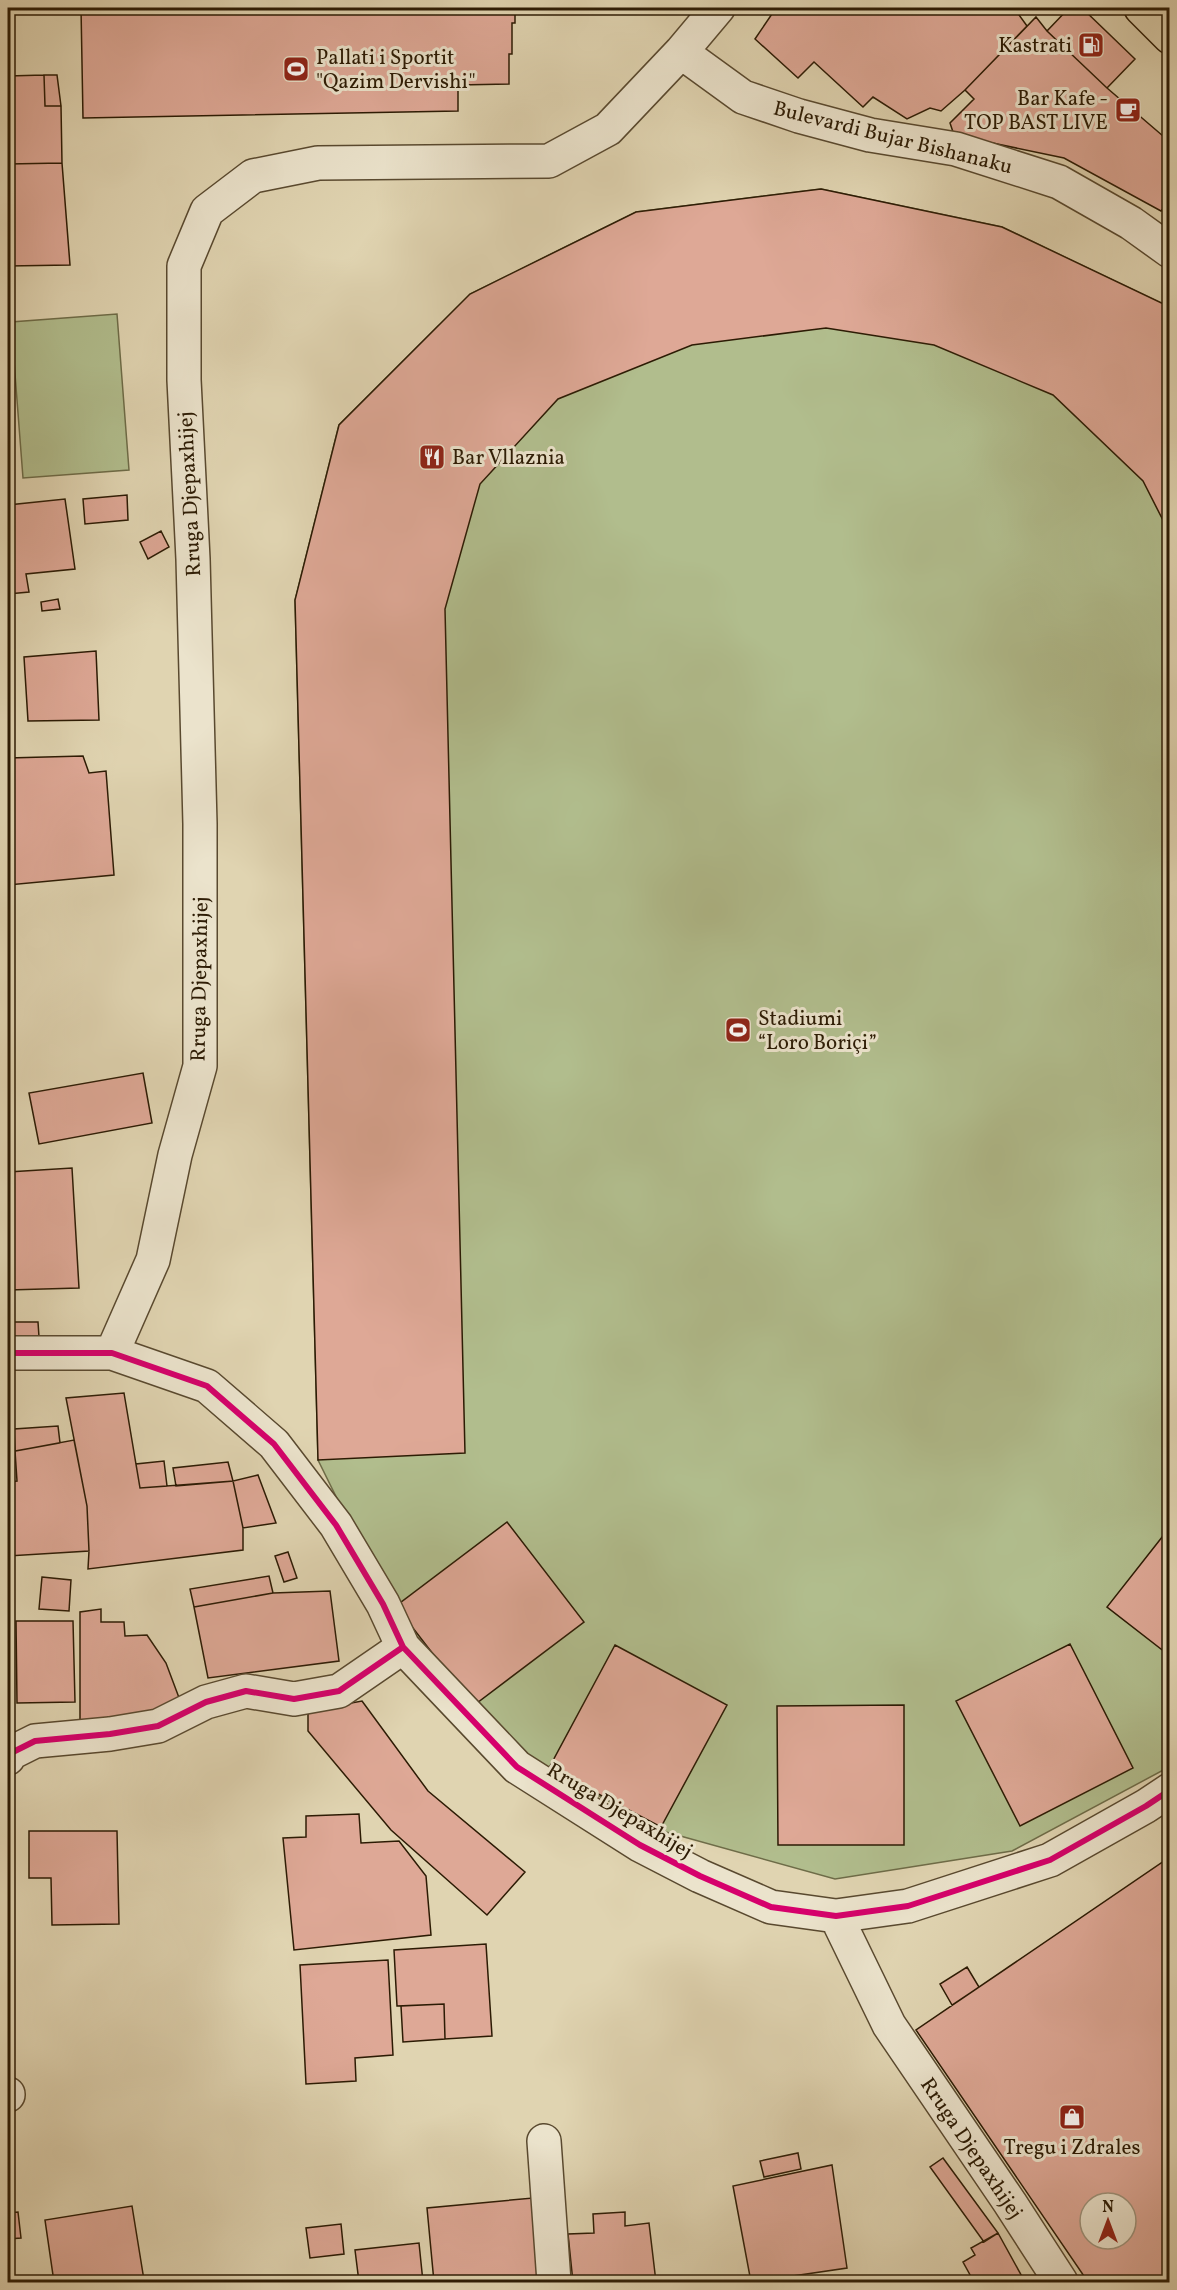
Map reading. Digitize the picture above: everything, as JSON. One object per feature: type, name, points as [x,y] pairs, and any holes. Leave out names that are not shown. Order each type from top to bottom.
[{"type":"main road","points":[[1141,8],[1170,37]]},
{"type":"street","name":"Rruga Djepaxhijej","points":[[718,8],[681,52],[608,129],[549,161],[318,163],[252,176],[207,212],[184,266],[184,380],[193,570],[198,754],[200,1065],[175,1155],[153,1260],[112,1353],[207,1386],[274,1444],[336,1525],[383,1604],[403,1647],[517,1767],[640,1845],[700,1876],[771,1907],[836,1916],[908,1906],[1050,1860],[1170,1790]]},
{"type":"street","name":"Bulevardi Bujar Bishanaku","points":[[681,52],[743,97],[799,116],[870,135],[956,149],[1059,182],[1131,223],[1170,251]]},
{"type":"street","points":[[8,1353],[112,1353]]},
{"type":"street","points":[[8,1758],[9,1754],[35,1742],[111,1734],[158,1726],[206,1702],[246,1692],[294,1699],[339,1691],[403,1647]]},
{"type":"street","name":"Rruga Djepaxhijej","points":[[836,1916],[889,2025],[1010,2203],[1060,2283]]},
{"type":"street","points":[[544,2141],[554,2283]]},
{"type":"green space","name":"Stadiumi “Loro Boriçi”","points":[[821,189],[1002,227],[1169,307],[1169,1767],[1012,1851],[835,1879],[666,1832],[515,1751],[395,1616],[318,1460],[295,600],[339,425],[470,294],[636,212]]},
{"type":"green space","points":[[117,314],[129,470],[23,478],[11,322]]},
{"type":"building","name":"Pallati i Sportit \"Qazim Dervishi\"","points":[[81,8],[515,8],[515,23],[512,23],[512,54],[509,54],[509,84],[458,85],[458,111],[83,118]]},
{"type":"building","points":[[776,8],[1014,8],[1027,26],[965,90],[941,111],[930,108],[907,119],[873,97],[863,107],[814,62],[798,78],[755,39]]},
{"type":"building","name":"Kastrati","points":[[1069,8],[1082,8],[1135,59],[1107,88],[1047,31]]},
{"type":"building","points":[[1036,17],[1047,31],[1107,88],[1170,142],[1170,201],[1161,211],[1064,158],[954,135],[950,123],[974,99],[965,90]]},
{"type":"building","points":[[44,75],[45,106],[61,106],[62,163],[8,164],[8,76]]},
{"type":"building","points":[[44,75],[57,75],[61,106],[45,106]]},
{"type":"building","points":[[62,163],[70,265],[8,266],[8,164]]},
{"type":"building","points":[[821,189],[1002,227],[1170,307],[1170,534],[1143,481],[1053,395],[934,345],[826,328],[692,345],[558,399],[480,484],[445,609],[465,1453],[318,1460],[295,600],[339,425],[470,294],[636,212]]},
{"type":"building","points":[[8,266],[11,266],[14,315],[8,316]]},
{"type":"building","points":[[127,495],[128,520],[85,524],[83,499]]},
{"type":"building","points":[[65,499],[75,569],[26,574],[29,592],[8,594],[8,505]]},
{"type":"building","points":[[161,531],[169,547],[148,559],[140,542]]},
{"type":"building","points":[[58,599],[60,609],[42,611],[41,602]]},
{"type":"building","points":[[96,651],[99,720],[28,721],[24,657]]},
{"type":"building","points":[[83,756],[89,773],[106,771],[114,875],[8,885],[8,758]]},
{"type":"building","points":[[8,926],[12,972],[8,973]]},
{"type":"building","points":[[143,1073],[152,1123],[39,1144],[29,1093]]},
{"type":"building","points":[[72,1168],[79,1288],[8,1290],[8,1172]]},
{"type":"building","points":[[8,1322],[38,1322],[39,1337],[8,1338]]},
{"type":"building","points":[[124,1393],[140,1488],[233,1481],[243,1528],[243,1550],[88,1569],[87,1506],[66,1398]]},
{"type":"building","points":[[58,1426],[60,1443],[15,1451],[14,1429]]},
{"type":"building","points":[[74,1440],[87,1506],[89,1551],[8,1556],[8,1482],[17,1481],[15,1451]]},
{"type":"building","points":[[164,1461],[167,1486],[140,1488],[136,1464]]},
{"type":"building","points":[[228,1462],[233,1481],[176,1486],[173,1468]]},
{"type":"building","points":[[258,1475],[276,1523],[243,1528],[233,1481]]},
{"type":"building","points":[[507,1522],[584,1622],[473,1706],[396,1606]]},
{"type":"building","points":[[1170,1527],[1170,1656],[1107,1607]]},
{"type":"building","points":[[288,1552],[297,1578],[284,1582],[275,1556]]},
{"type":"building","points":[[269,1576],[273,1593],[194,1607],[190,1589]]},
{"type":"building","points":[[42,1577],[71,1580],[69,1611],[39,1609]]},
{"type":"building","points":[[330,1591],[339,1661],[208,1678],[194,1607],[273,1593]]},
{"type":"building","points":[[101,1609],[101,1622],[124,1622],[125,1636],[147,1635],[166,1663],[181,1703],[80,1731],[80,1612]]},
{"type":"building","points":[[16,1621],[73,1621],[75,1702],[17,1703]]},
{"type":"building","points":[[1070,1644],[1133,1768],[1020,1826],[956,1701]]},
{"type":"building","points":[[615,1645],[727,1705],[661,1827],[549,1768]]},
{"type":"building","points":[[362,1701],[428,1791],[525,1872],[487,1915],[391,1830],[308,1731],[308,1711]]},
{"type":"building","points":[[904,1705],[904,1845],[778,1845],[777,1706]]},
{"type":"building","points":[[359,1814],[361,1843],[399,1841],[426,1876],[431,1935],[294,1950],[283,1838],[306,1837],[306,1816]]},
{"type":"building","points":[[29,1831],[117,1831],[119,1924],[52,1925],[51,1878],[29,1878]]},
{"type":"building","name":"Tregu i Zdrales","points":[[1170,1857],[1170,2282],[1088,2282],[916,2030]]},
{"type":"building","points":[[486,1944],[492,2036],[445,2039],[444,2004],[397,2006],[394,1950]]},
{"type":"building","points":[[388,1960],[393,2055],[355,2058],[356,2081],[306,2084],[300,1965]]},
{"type":"building","points":[[967,1967],[979,1987],[952,2005],[940,1984]]},
{"type":"building","points":[[444,2004],[445,2039],[403,2042],[401,2006]]},
{"type":"building","points":[[798,2153],[801,2169],[764,2177],[760,2161]]},
{"type":"building","points":[[943,2158],[998,2233],[984,2242],[930,2167]]},
{"type":"building","points":[[832,2165],[847,2268],[751,2282],[733,2186]]},
{"type":"building","points":[[533,2198],[541,2282],[434,2282],[427,2208]]},
{"type":"building","points":[[132,2206],[144,2280],[54,2282],[45,2220]]},
{"type":"building","points":[[18,2212],[21,2238],[8,2239],[8,2213]]},
{"type":"building","points":[[625,2212],[625,2226],[649,2223],[656,2282],[573,2282],[568,2234],[594,2233],[593,2214]]},
{"type":"building","points":[[341,2224],[344,2254],[310,2258],[306,2228]]},
{"type":"building","points":[[998,2233],[1025,2282],[974,2282],[963,2262],[975,2255],[971,2248]]},
{"type":"building","points":[[419,2243],[423,2282],[359,2282],[355,2250]]},
{"type":"building","points":[[194,2278],[203,2282],[170,2282]]},
{"type":"cycle path","points":[[8,1353],[112,1353],[207,1386],[274,1444],[336,1525],[383,1604],[403,1647],[517,1767],[640,1845],[700,1876],[771,1907],[836,1916],[908,1906],[1050,1860],[1170,1790]]},
{"type":"cycle path","points":[[8,1758],[9,1754],[35,1741],[110,1734],[158,1726],[206,1702],[246,1691],[294,1699],[339,1691],[403,1647]]},
{"type":"place","name":"Kastrati","points":[[1091,45]]},
{"type":"place","name":"Pallati i Sportit \"Qazim Dervishi\"","points":[[296,69]]},
{"type":"place","name":"Bar Kafe - TOP BAST LIVE","points":[[1128,110]]},
{"type":"place","name":"Bar Vllaznia","points":[[432,457]]},
{"type":"place","name":"Stadiumi “Loro Boriçi”","points":[[738,1030]]},
{"type":"place","name":"Tregu i Zdrales","points":[[1072,2117]]}]
